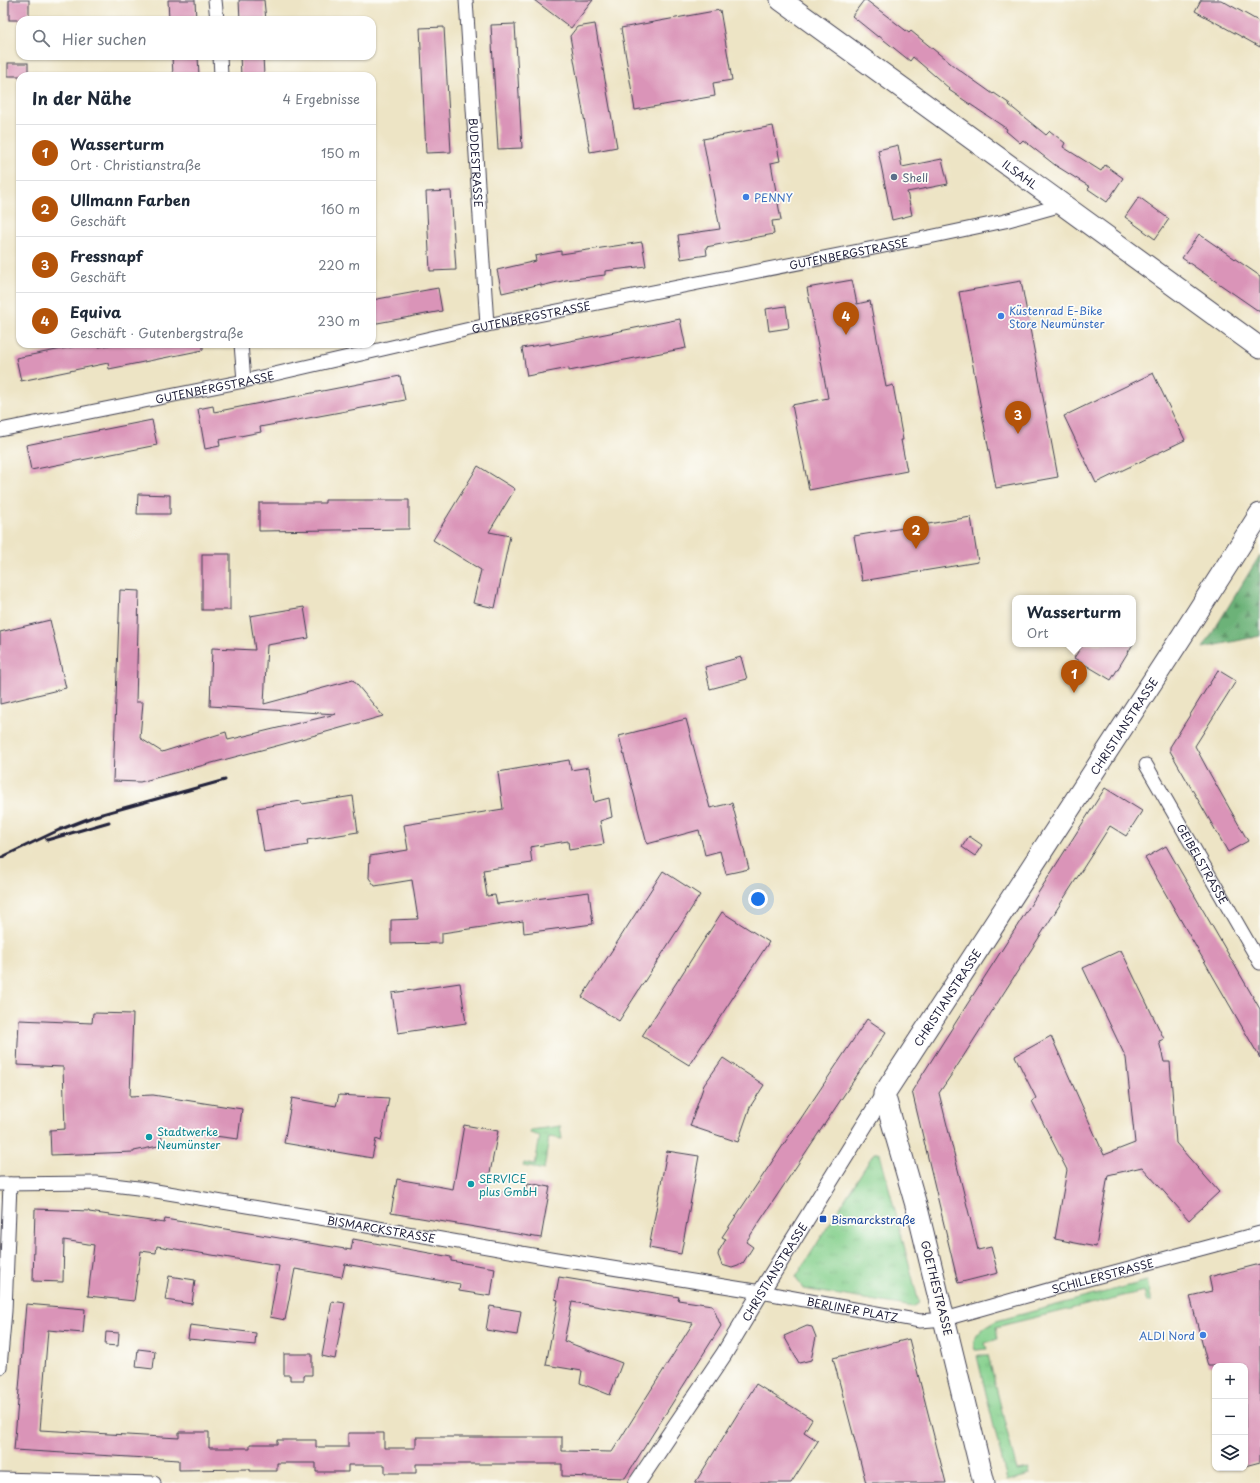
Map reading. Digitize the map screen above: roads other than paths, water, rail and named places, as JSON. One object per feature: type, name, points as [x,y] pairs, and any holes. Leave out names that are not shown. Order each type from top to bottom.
[{"type":"main road","name":"ILSAHL","points":[[781,0],[1260,348]]},
{"type":"main road","name":"CHRISTIANSTRASSE","points":[[884,1094],[1260,514]]},
{"type":"main road","name":"GOETHESTRASSE","points":[[884,1094],[918,1212],[984,1483]]},
{"type":"street","points":[[215,0],[217,16]]},
{"type":"street","name":"BUDDESTRASSE","points":[[466,0],[487,325]]},
{"type":"street","points":[[220,60],[221,72]]},
{"type":"street","name":"GUTENBERGSTRASSE","points":[[0,430],[244,381],[487,325],[1005,221],[1062,205]]},
{"type":"street","points":[[241,348],[244,381]]},
{"type":"street","name":"GEIBELSTRASSE","points":[[1146,765],[1260,963]]},
{"type":"street","name":"CHRISTIANSTRASSE","points":[[637,1483],[724,1354],[884,1094]]},
{"type":"street","name":"BISMARCKSTRASSE","points":[[5,1184],[96,1183],[138,1188],[550,1258],[761,1292]]},
{"type":"street","points":[[0,1367],[5,1311],[5,1184]]},
{"type":"street","name":"SCHILLERSTRASSE","points":[[945,1319],[1015,1298],[1260,1233]]},
{"type":"street","name":"BERLINER PLATZ","points":[[761,1292],[920,1321],[945,1319]]},
{"type":"street","points":[[0,1479],[154,1483]]},
{"type":"railway","points":[[0,858],[59,830],[95,816],[225,780]]},
{"type":"railway","points":[[47,840],[109,822]]},
{"type":"place","name":"Shell","points":[[894,177]]},
{"type":"place","name":"PENNY","points":[[746,197]]},
{"type":"place","name":"Küstenrad E-Bike Store Neumünster","points":[[1001,316]]},
{"type":"place","name":"Equiva","points":[[846,335]]},
{"type":"place","name":"Fressnapf","points":[[1018,434]]},
{"type":"place","name":"Ullmann Farben","points":[[916,549]]},
{"type":"place","name":"Wasserturm","points":[[1074,693]]},
{"type":"place","name":"Stadtwerke Neumünster","points":[[149,1137]]},
{"type":"place","name":"SERVICE plus GmbH","points":[[471,1184]]},
{"type":"place","name":"Bismarckstraße","points":[[823,1219]]},
{"type":"place","name":"ALDI Nord","points":[[1203,1335]]}]
